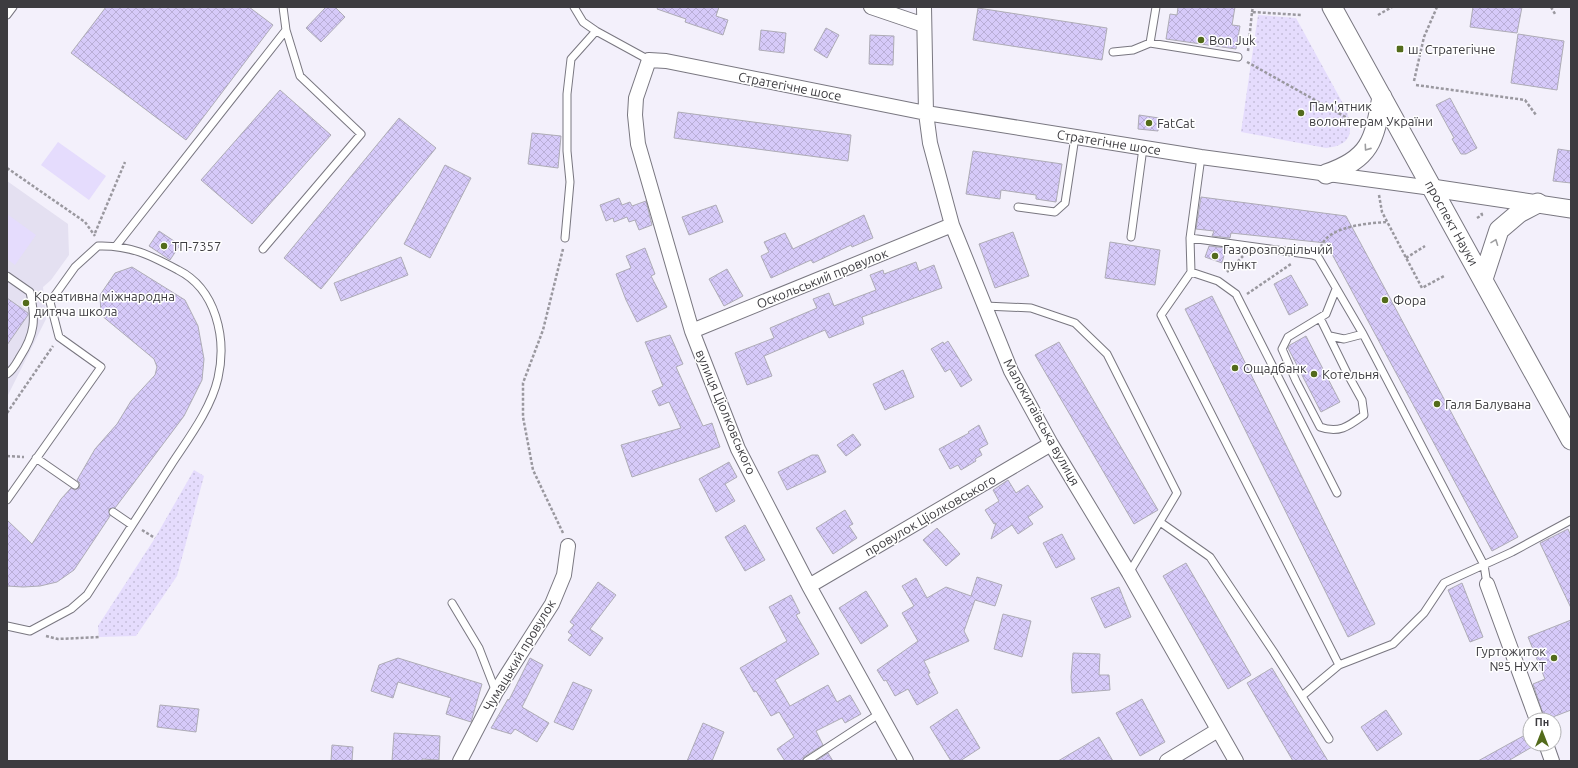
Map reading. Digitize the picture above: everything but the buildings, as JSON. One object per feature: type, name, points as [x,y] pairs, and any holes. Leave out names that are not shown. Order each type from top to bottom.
[{"type":"main road","name":"проспект Науки","points":[[1332,7],[1571,440]]},
{"type":"main road","points":[[1326,174],[1342,169],[1354,162],[1366,150],[1377,125],[1382,97]]},
{"type":"main road","points":[[1483,279],[1499,230],[1519,214],[1538,203]]},
{"type":"street","points":[[871,7],[924,25]]},
{"type":"street","name":"Малокитаївська вулиця","points":[[924,7],[926,114],[930,143],[952,225],[1011,371],[1051,444],[1129,573],[1236,761]]},
{"type":"street","name":"Стратегічне шосе","points":[[649,60],[666,61],[926,114],[1143,148],[1538,203],[1571,209]]},
{"type":"street","name":"вулиця Ціолковського","points":[[649,60],[636,98],[635,115],[638,144],[692,331],[738,448],[809,586],[906,761]]},
{"type":"street","name":"Оскольський провулок","points":[[692,331],[952,225]]},
{"type":"street","name":"провулок Ціолковського","points":[[809,586],[1051,444]]},
{"type":"street","name":"Чумацький провулок","points":[[460,761],[496,692],[552,604],[564,575],[568,546]]},
{"type":"street","points":[[1487,584],[1534,712]]},
{"type":"street","points":[[1167,761],[1218,730]]},
{"type":"lane","points":[[7,15],[13,7]]},
{"type":"lane","points":[[262,249],[361,134],[300,76],[286,30],[283,7]]},
{"type":"lane","points":[[574,7],[583,22],[596,31],[649,60]]},
{"type":"lane","points":[[1150,43],[1156,7]]},
{"type":"lane","points":[[116,246],[286,30]]},
{"type":"lane","points":[[565,238],[570,182],[567,151],[567,94],[571,59],[596,31]]},
{"type":"lane","points":[[1113,52],[1133,50],[1150,43],[1238,57]]},
{"type":"lane","points":[[1018,207],[1055,212],[1065,204],[1075,137]]},
{"type":"lane","points":[[1131,237],[1143,148]]},
{"type":"lane","points":[[1201,156],[1190,238],[1191,272],[1161,315],[1339,665]]},
{"type":"lane","points":[[1190,238],[1313,255],[1318,257],[1363,334],[1484,565],[1487,584]]},
{"type":"lane","points":[[7,500],[102,367],[59,337],[50,302],[75,267],[98,246],[116,246],[144,252],[191,277],[207,295],[215,310],[221,342],[218,378],[203,414],[87,595],[71,609],[30,631],[7,626]]},
{"type":"lane","points":[[1191,272],[1218,281],[1236,294],[1337,493]]},
{"type":"lane","points":[[7,276],[30,292],[34,311],[30,342],[12,370],[7,374]]},
{"type":"lane","points":[[1320,318],[1362,400],[1364,415],[1348,427],[1330,431],[1320,427],[1296,381],[1282,349],[1288,337],[1326,314],[1336,289]]},
{"type":"lane","points":[[985,306],[1031,308],[1075,323],[1107,354],[1177,493],[1129,573]]},
{"type":"lane","points":[[1330,336],[1344,339],[1363,334]]},
{"type":"lane","points":[[36,458],[75,485]]},
{"type":"lane","points":[[113,512],[132,525]]},
{"type":"lane","points":[[1302,696],[1339,665],[1393,644],[1424,613],[1444,583],[1484,565],[1571,520]]},
{"type":"lane","points":[[1160,522],[1210,557],[1329,739]]},
{"type":"lane","points":[[452,603],[479,648],[496,692]]},
{"type":"lane","points":[[807,761],[879,714]]},
{"type":"path","points":[[1253,7],[1248,51],[1238,57],[1358,124]]},
{"type":"path","points":[[1378,15],[1392,7]]},
{"type":"path","points":[[1414,81],[1424,37],[1437,7]]},
{"type":"path","points":[[1551,7],[1554,14]]},
{"type":"path","points":[[1252,12],[1301,15]]},
{"type":"path","points":[[1416,85],[1525,100],[1536,115]]},
{"type":"path","points":[[94,233],[125,162]]},
{"type":"path","points":[[7,168],[85,222],[94,233],[98,246]]},
{"type":"path","points":[[1378,194],[1382,212],[1422,288],[1444,276]]},
{"type":"path","points":[[1318,257],[1324,240],[1347,228],[1360,224],[1387,222]]},
{"type":"path","points":[[565,238],[543,330],[523,383],[523,417],[534,470],[568,546]]},
{"type":"path","points":[[1406,258],[1425,246]]},
{"type":"path","points":[[1218,281],[1252,247]]},
{"type":"path","points":[[1239,299],[1305,255]]},
{"type":"path","points":[[7,413],[59,337]]},
{"type":"path","points":[[30,631],[58,639],[99,637]]},
{"type":"shaded area","points":[[1258,15],[1296,18],[1347,111],[1350,132],[1346,141],[1326,148],[1241,132]]},
{"type":"shaded area","points":[[58,142],[106,176],[89,200],[41,165]]},
{"type":"shaded area","name":"Креативна міжнародна дитяча школа","points":[[7,181],[68,224],[69,255],[51,280],[43,287],[46,319],[7,397]]},
{"type":"shaded area","points":[[7,214],[36,235],[15,265],[7,259]]},
{"type":"shaded area","points":[[194,470],[204,476],[177,576],[136,636],[99,637],[98,626],[155,538]]},
{"type":"place","name":"Bon Juk","points":[[1201,40]]},
{"type":"place","name":"ш. Стратегічне","points":[[1400,49]]},
{"type":"place","name":"Пам'ятник волонтерам України","points":[[1301,113]]},
{"type":"place","name":"FatCat","points":[[1149,123]]},
{"type":"place","name":"ТП-7357","points":[[164,246]]},
{"type":"place","name":"Газорозподільчий пункт","points":[[1215,256]]},
{"type":"place","name":"Фора","points":[[1385,300]]},
{"type":"place","name":"Креативна міжнародна дитяча школа","points":[[26,303]]},
{"type":"place","name":"Ощадбанк","points":[[1235,368]]},
{"type":"place","name":"Котельня","points":[[1314,374]]},
{"type":"place","name":"Галя Балувана","points":[[1437,404]]},
{"type":"place","name":"Гуртожиток №5 НУХТ","points":[[1554,658]]}]
